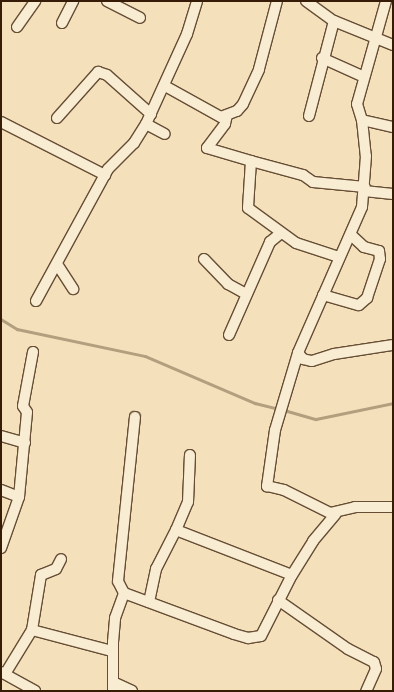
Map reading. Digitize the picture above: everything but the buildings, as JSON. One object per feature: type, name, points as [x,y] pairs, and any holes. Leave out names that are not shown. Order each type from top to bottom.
[{"type":"street","points":[[17,27],[35,1]]},
{"type":"street","points":[[62,23],[74,1]]},
{"type":"street","points":[[108,1],[140,18]]},
{"type":"street","points":[[36,300],[105,175],[134,143],[148,119],[188,34],[197,1]]},
{"type":"street","points":[[165,86],[221,117],[243,104],[250,90],[277,1]]},
{"type":"street","points":[[306,1],[334,21],[376,40],[393,44]]},
{"type":"street","points":[[331,516],[284,490],[267,486],[274,430],[298,352],[339,257],[351,234],[365,189],[362,120],[357,104],[386,1]]},
{"type":"street","points":[[309,116],[322,58],[334,21]]},
{"type":"street","points":[[376,40],[393,38]]},
{"type":"street","points":[[322,58],[364,77]]},
{"type":"street","points":[[57,118],[98,72],[106,75],[165,134]]},
{"type":"street","points":[[227,115],[225,124],[207,148],[251,162],[303,175],[313,182],[393,194]]},
{"type":"street","points":[[362,120],[393,127]]},
{"type":"street","points":[[1,122],[35,136],[105,175]]},
{"type":"street","points":[[251,162],[246,200],[248,208],[296,243],[339,257]]},
{"type":"street","points":[[229,335],[270,242],[281,233]]},
{"type":"street","points":[[323,295],[359,305],[367,298],[380,259],[379,251],[364,247],[351,234]]},
{"type":"street","points":[[204,259],[228,284],[246,294]]},
{"type":"street","points":[[57,264],[73,289]]},
{"type":"street","points":[[298,352],[303,359],[312,361],[334,354],[393,345]]},
{"type":"street","points":[[1,548],[19,497],[27,412],[23,406],[33,352]]},
{"type":"street","points":[[135,417],[118,581],[124,593],[248,638],[261,636],[270,624],[278,600],[292,575],[331,516],[355,507],[393,507]]},
{"type":"street","points":[[1,436],[25,443]]},
{"type":"street","points":[[148,602],[156,569],[188,502],[190,455]]},
{"type":"street","points":[[1,490],[19,497]]},
{"type":"street","points":[[176,530],[292,575]]},
{"type":"street","points":[[30,690],[3,673],[32,630],[41,575],[56,569],[62,559]]},
{"type":"street","points":[[124,593],[115,618],[112,652],[113,687],[132,691]]},
{"type":"street","points":[[278,600],[348,649],[374,662],[376,669],[366,691]]},
{"type":"street","points":[[32,630],[112,652]]},
{"type":"waterway","points":[[1,319],[17,329],[145,356],[255,403],[279,409]]},
{"type":"waterway","points":[[284,410],[316,419],[393,403]]}]
